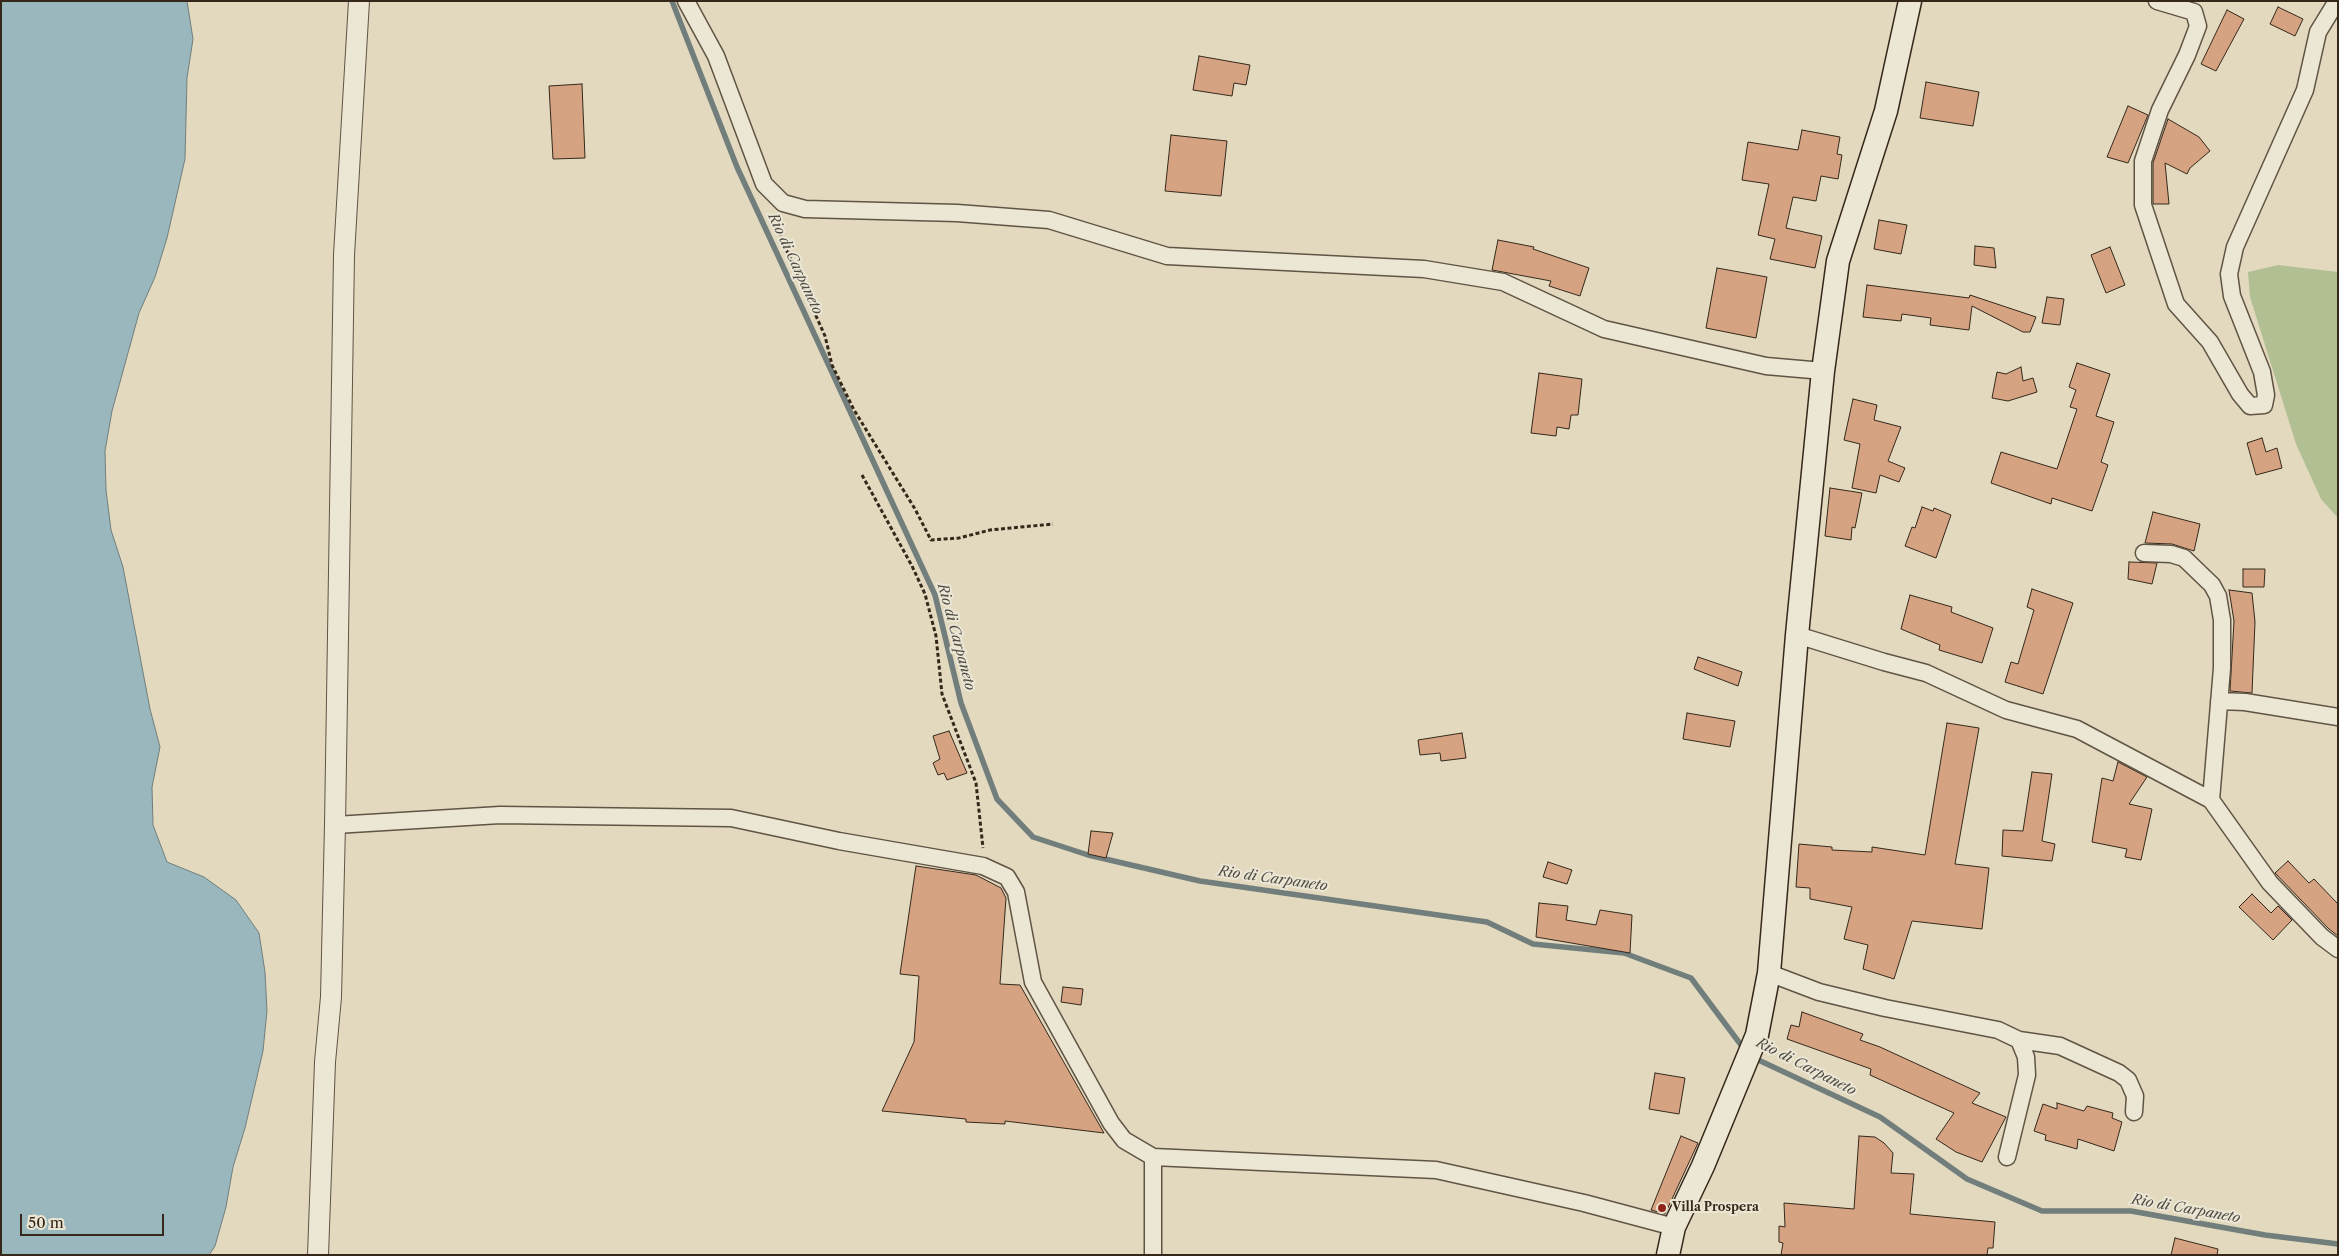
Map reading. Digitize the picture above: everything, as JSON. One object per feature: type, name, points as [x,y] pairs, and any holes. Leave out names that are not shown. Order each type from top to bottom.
[{"type":"main road","points":[[1668,1255],[1674,1227],[1703,1166],[1757,1036],[1769,973],[1796,635],[1823,370],[1838,261],[1886,111],[1910,1]]},
{"type":"street","points":[[318,1255],[325,1062],[331,997],[344,255],[359,1]]},
{"type":"street","points":[[686,1],[716,56],[764,184],[783,202],[805,209],[957,213],[1049,220],[1167,256],[1424,269],[1503,282],[1604,328],[1766,366],[1823,370]]},
{"type":"street","points":[[2157,1],[2194,12],[2198,26],[2187,55],[2160,110],[2143,161],[2143,205],[2176,304],[2210,342],[2240,394],[2250,406],[2264,404],[2262,372],[2232,296],[2229,274],[2235,247],[2305,90],[2318,32],[2337,1]]},
{"type":"street","points":[[2144,553],[2171,554],[2184,558],[2212,585],[2218,596],[2222,620],[2219,702],[2211,800]]},
{"type":"street","points":[[1796,635],[1926,673],[2006,710],[2077,729],[2211,800],[2270,883],[2322,937],[2338,949]]},
{"type":"street","points":[[2219,702],[2245,702],[2338,717]]},
{"type":"street","points":[[335,825],[500,815],[731,818],[839,841],[983,866],[1008,877],[1016,892],[1034,982],[1111,1123],[1124,1140],[1153,1157],[1436,1170],[1584,1203],[1674,1227]]},
{"type":"street","points":[[1769,973],[1819,992],[1884,1008],[1998,1030],[2019,1040],[2060,1046],[2119,1073],[2128,1080],[2135,1096],[2134,1112]]},
{"type":"street","points":[[2007,1157],[2027,1075],[2026,1057],[2019,1040]]},
{"type":"street","points":[[1153,1157],[1153,1255]]},
{"type":"path","points":[[783,202],[776,215],[782,240],[825,336],[832,365],[854,410],[915,509],[931,540],[959,538],[990,530],[1053,524]]},
{"type":"path","points":[[862,475],[912,566],[925,594],[936,636],[942,694],[976,783],[983,838],[983,866]]},
{"type":"green space","points":[[2278,265],[2338,272],[2338,518],[2321,499],[2296,444],[2250,297],[2248,272]]},
{"type":"water","points":[[1,1],[187,1],[193,39],[187,78],[185,159],[167,238],[155,277],[139,313],[112,411],[105,451],[106,490],[111,530],[123,567],[150,709],[160,747],[152,787],[153,825],[167,862],[204,877],[236,900],[259,933],[265,972],[267,1011],[263,1051],[245,1128],[233,1167],[226,1207],[215,1246],[209,1255],[1,1255]]},
{"type":"building","points":[[2278,7],[2303,19],[2295,36],[2270,24]]},
{"type":"building","points":[[2227,10],[2244,19],[2216,71],[2201,64]]},
{"type":"building","points":[[1199,56],[1250,65],[1246,85],[1234,83],[1232,96],[1193,90]]},
{"type":"building","points":[[1926,82],[1979,92],[1973,126],[1920,118]]},
{"type":"building","points":[[582,84],[585,158],[553,159],[549,86]]},
{"type":"building","points":[[2128,106],[2148,115],[2128,163],[2107,157]]},
{"type":"building","points":[[2168,119],[2199,137],[2210,151],[2190,168],[2187,174],[2165,163],[2169,204],[2153,204],[2153,163]]},
{"type":"building","points":[[1802,130],[1840,137],[1837,154],[1842,155],[1838,179],[1821,176],[1816,201],[1793,197],[1786,228],[1822,236],[1815,268],[1770,259],[1775,239],[1758,235],[1769,184],[1742,180],[1748,142],[1798,150]]},
{"type":"building","points":[[1171,135],[1227,141],[1221,196],[1165,191]]},
{"type":"building","points":[[1879,220],[1907,225],[1901,254],[1874,249]]},
{"type":"building","points":[[1498,240],[1534,247],[1533,249],[1589,268],[1580,296],[1549,286],[1551,281],[1492,270]]},
{"type":"building","points":[[1975,246],[1994,248],[1996,268],[1974,265]]},
{"type":"building","points":[[2110,247],[2125,285],[2106,293],[2091,255]]},
{"type":"building","points":[[1717,268],[1767,277],[1756,338],[1706,328]]},
{"type":"building","points":[[1867,285],[1969,298],[1970,295],[2036,317],[2030,332],[2023,332],[1972,306],[1969,330],[1930,325],[1931,318],[1902,314],[1901,321],[1863,317]]},
{"type":"building","points":[[2047,297],[2064,299],[2060,325],[2042,323]]},
{"type":"building","points":[[2077,363],[2110,374],[2096,416],[2114,422],[2101,462],[2108,465],[2092,511],[2052,498],[2051,504],[1991,483],[2001,452],[2057,469],[2077,409],[2070,407],[2076,390],[2069,387]]},
{"type":"building","points":[[2021,367],[2023,381],[2033,378],[2037,392],[2008,401],[1992,398],[1997,372],[2006,374]]},
{"type":"building","points":[[1539,373],[1582,379],[1578,415],[1571,415],[1569,429],[1557,427],[1556,436],[1531,433]]},
{"type":"building","points":[[1853,399],[1877,405],[1874,420],[1901,427],[1888,461],[1905,468],[1899,482],[1880,475],[1876,493],[1852,488],[1860,444],[1844,440]]},
{"type":"building","points":[[2262,438],[2266,452],[2277,448],[2282,468],[2256,475],[2247,443]]},
{"type":"building","points":[[1830,488],[1862,493],[1855,528],[1852,527],[1851,540],[1825,536]]},
{"type":"building","points":[[1922,507],[1933,511],[1934,508],[1951,515],[1936,558],[1905,546],[1912,527],[1915,528]]},
{"type":"building","points":[[2153,512],[2200,524],[2194,551],[2172,544],[2145,543]]},
{"type":"building","points":[[2129,562],[2157,563],[2152,584],[2128,579]]},
{"type":"building","points":[[2243,569],[2265,569],[2264,587],[2243,587]]},
{"type":"building","points":[[2032,589],[2073,603],[2043,694],[2005,682],[2011,662],[2018,664],[2034,610],[2027,607]]},
{"type":"building","points":[[2229,590],[2252,593],[2255,622],[2252,693],[2230,691],[2234,621]]},
{"type":"building","points":[[1910,595],[1952,607],[1951,612],[1993,628],[1982,663],[1939,650],[1940,645],[1901,629]]},
{"type":"building","points":[[1698,657],[1742,672],[1738,686],[1694,669]]},
{"type":"building","points":[[1687,713],[1735,721],[1730,747],[1683,739]]},
{"type":"building","points":[[1947,723],[1979,728],[1955,864],[1989,868],[1982,929],[1912,921],[1894,979],[1863,969],[1868,945],[1844,939],[1852,907],[1810,899],[1810,888],[1796,887],[1799,844],[1832,847],[1832,850],[1872,852],[1872,847],[1925,855]]},
{"type":"building","points":[[949,731],[967,773],[947,780],[944,773],[938,775],[933,763],[940,759],[933,736]]},
{"type":"building","points":[[1462,733],[1466,758],[1441,761],[1440,753],[1420,755],[1418,740]]},
{"type":"building","points":[[2118,762],[2147,777],[2129,804],[2152,809],[2141,860],[2125,857],[2127,849],[2092,842],[2102,778],[2113,781]]},
{"type":"building","points":[[2032,772],[2052,774],[2042,841],[2055,844],[2052,861],[2002,856],[2003,830],[2023,831]]},
{"type":"building","points":[[1091,831],[1113,833],[1106,858],[1088,854]]},
{"type":"building","points":[[2288,861],[2309,883],[2314,879],[2338,904],[2338,936],[2275,873]]},
{"type":"building","points":[[1548,862],[1572,870],[1567,884],[1543,877]]},
{"type":"building","points":[[916,866],[976,875],[1001,888],[1006,898],[1000,984],[1020,985],[1104,1133],[1005,1121],[1005,1124],[966,1122],[966,1119],[882,1111],[914,1042],[919,976],[900,974]]},
{"type":"building","points":[[2252,894],[2271,913],[2278,906],[2292,920],[2273,940],[2239,907]]},
{"type":"building","points":[[1539,903],[1568,906],[1566,920],[1596,925],[1600,910],[1632,915],[1630,953],[1536,937]]},
{"type":"building","points":[[1063,987],[1083,989],[1081,1005],[1061,1002]]},
{"type":"building","points":[[1802,1012],[1863,1034],[1860,1040],[1880,1047],[1980,1093],[1972,1103],[2006,1117],[1982,1162],[1956,1152],[1936,1139],[1954,1113],[1870,1075],[1871,1069],[1787,1039],[1791,1025],[1799,1027]]},
{"type":"building","points":[[1655,1073],[1685,1078],[1679,1114],[1649,1109]]},
{"type":"building","points":[[2057,1103],[2084,1111],[2087,1106],[2113,1113],[2112,1118],[2122,1122],[2114,1151],[2078,1139],[2077,1149],[2045,1140],[2046,1135],[2034,1131],[2043,1104],[2057,1109]]},
{"type":"building","points":[[1681,1136],[1698,1143],[1665,1214],[1651,1210]]},
{"type":"building","points":[[1859,1136],[1875,1137],[1893,1153],[1891,1173],[1914,1174],[1910,1214],[1995,1222],[1993,1248],[1988,1248],[1987,1255],[1781,1255],[1783,1243],[1779,1242],[1779,1226],[1785,1227],[1784,1203],[1854,1209]]},
{"type":"building","points":[[2175,1238],[2218,1249],[2217,1255],[2171,1255]]},
{"type":"waterway","name":"Rio di Carpaneto","points":[[672,1],[737,167],[935,595],[961,703],[997,799],[1033,837],[1088,855],[1200,881],[1487,922],[1533,944],[1624,953],[1691,978],[1744,1049]]},
{"type":"waterway","name":"Rio di Carpaneto","points":[[1752,1057],[1880,1117],[1967,1179],[2042,1211],[2131,1211],[2265,1235],[2338,1244]]},
{"type":"place","name":"Villa Prospera","points":[[1662,1208]]}]
